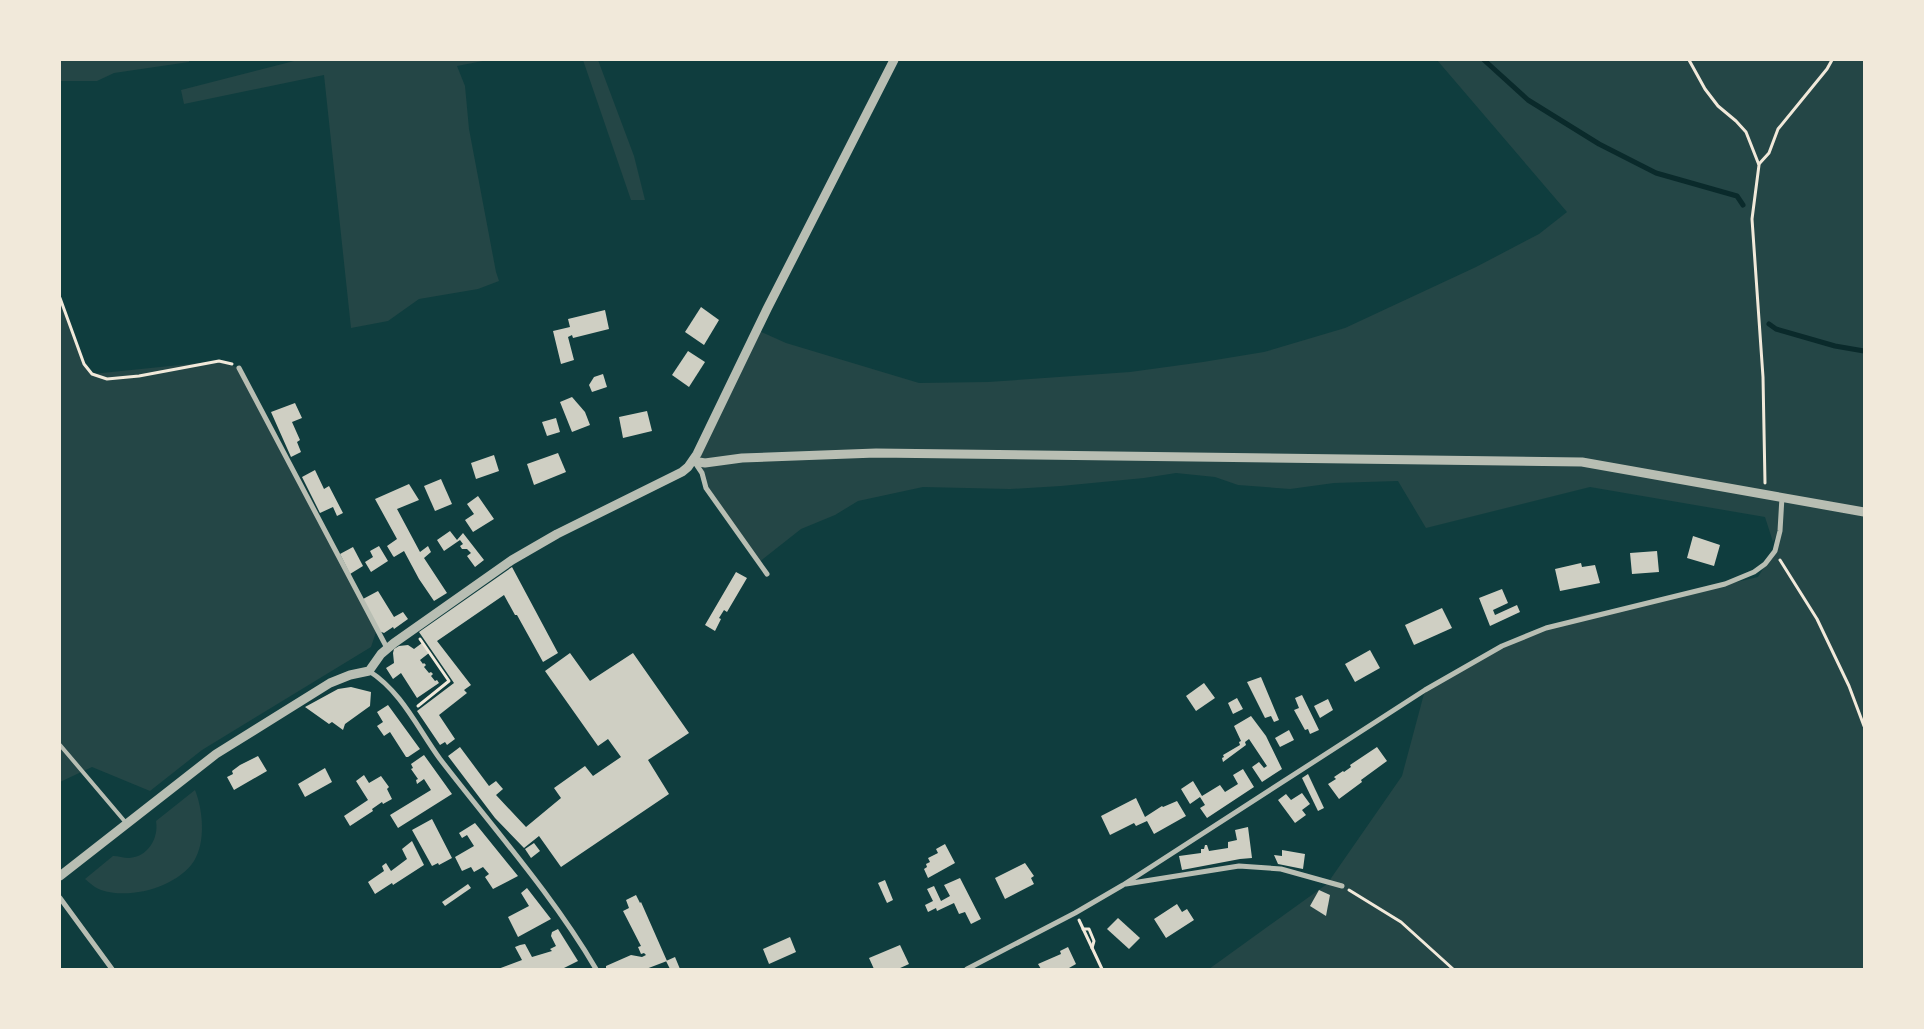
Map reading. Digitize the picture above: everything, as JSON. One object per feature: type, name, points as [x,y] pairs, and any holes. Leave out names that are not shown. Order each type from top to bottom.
[{"type":"street","points":[[369,671],[387,648],[512,560],[556,534],[674,476],[694,461],[766,309],[894,60]]},
{"type":"street","points":[[239,368],[387,648]]},
{"type":"street","points":[[694,461],[705,463],[742,458],[876,453],[1582,462],[1864,512]]},
{"type":"street","points":[[694,461],[702,473],[706,488],[767,574]]},
{"type":"street","points":[[967,969],[1076,913],[1123,885],[1424,690],[1502,646],[1546,628],[1725,584],[1754,572],[1765,564],[1774,551],[1780,531],[1782,497]]},
{"type":"street","points":[[60,876],[235,740],[330,683],[350,674],[369,671],[388,686],[409,713],[439,756],[551,901],[596,969]]},
{"type":"street","points":[[1123,885],[1239,866],[1281,868],[1342,886]]},
{"type":"street","points":[[60,898],[112,969]]},
{"type":"lane","points":[[60,745],[127,824]]},
{"type":"path","points":[[1689,60],[1705,89],[1718,106],[1746,132],[1759,165],[1752,219],[1763,377],[1765,493]]},
{"type":"path","points":[[1759,165],[1769,153],[1778,129],[1827,69],[1832,60]]},
{"type":"path","points":[[60,298],[84,364],[92,374],[107,379],[139,376],[220,361],[232,363],[239,368]]},
{"type":"path","points":[[1774,551],[1817,619],[1849,686],[1864,726]]},
{"type":"path","points":[[409,713],[449,681],[414,630]]},
{"type":"path","points":[[1342,886],[1401,922],[1453,969]]},
{"type":"path","points":[[1076,913],[1102,969]]},
{"type":"shaded area","points":[[60,60],[189,60],[189,62],[114,73],[97,81],[60,81]]},
{"type":"shaded area","points":[[298,60],[488,60],[457,66],[465,86],[469,129],[499,281],[478,289],[419,299],[388,321],[351,328],[324,75],[184,104],[181,90]]},
{"type":"shaded area","points":[[583,60],[598,60],[634,156],[645,200],[631,200]]},
{"type":"shaded area","points":[[1437,60],[1864,60],[1864,969],[1209,969],[1327,884],[1402,776],[1425,690],[1502,646],[1583,615],[1647,603],[1758,577],[1774,551],[1778,533],[1773,542],[1765,517],[1590,487],[1426,528],[1398,481],[1334,483],[1290,489],[1238,485],[1215,477],[1176,473],[1061,486],[1010,489],[923,487],[858,501],[835,515],[801,529],[758,563],[694,465],[757,330],[786,343],[919,383],[988,382],[1130,372],[1264,352],[1345,328],[1476,267],[1539,234],[1567,212]]},
{"type":"shaded area","points":[[60,298],[84,364],[92,374],[219,361],[239,368],[377,629],[371,647],[202,750],[150,791],[92,767],[60,782]]},
{"type":"shaded area","points":[[195,790],[200,807],[202,835],[198,853],[186,870],[165,884],[139,892],[113,893],[95,887],[85,879],[113,856],[136,857],[147,850],[151,846],[156,834],[156,821]]},
{"type":"building","points":[[701,307],[719,320],[704,345],[685,332]]},
{"type":"building","points":[[605,310],[609,329],[573,338],[572,335],[568,337],[574,360],[561,364],[553,331],[570,327],[568,319]]},
{"type":"building","points":[[688,351],[705,362],[689,387],[672,375]]},
{"type":"building","points":[[603,374],[607,387],[592,392],[589,385],[594,377]]},
{"type":"building","points":[[572,397],[585,412],[590,425],[572,432],[560,402]]},
{"type":"building","points":[[295,403],[302,418],[292,422],[300,440],[297,442],[301,452],[291,457],[271,412]]},
{"type":"building","points":[[647,411],[652,431],[623,438],[619,417]]},
{"type":"building","points":[[556,418],[560,432],[547,436],[542,422]]},
{"type":"building","points":[[558,453],[566,472],[534,485],[527,464]]},
{"type":"building","points":[[494,455],[499,471],[476,479],[471,463]]},
{"type":"building","points":[[315,470],[324,489],[329,486],[343,513],[337,516],[333,507],[320,513],[302,477]]},
{"type":"building","points":[[441,479],[452,504],[435,511],[424,486]]},
{"type":"building","points":[[409,484],[419,500],[397,509],[420,552],[428,546],[431,552],[424,558],[447,593],[434,601],[419,579],[404,551],[394,557],[387,546],[397,539],[375,499]]},
{"type":"building","points":[[478,496],[494,519],[473,532],[465,520],[474,514],[467,504]]},
{"type":"building","points":[[450,531],[457,540],[463,533],[484,560],[475,567],[467,556],[471,553],[467,549],[462,549],[460,546],[463,544],[460,540],[444,551],[437,540]]},
{"type":"building","points":[[1693,536],[1720,545],[1714,566],[1687,558]]},
{"type":"building","points":[[379,546],[388,561],[371,572],[365,562],[373,557],[370,551]]},
{"type":"building","points":[[353,547],[363,566],[350,574],[340,554]]},
{"type":"building","points":[[1657,551],[1659,572],[1632,574],[1630,553]]},
{"type":"building","points":[[1581,563],[1582,567],[1595,565],[1600,583],[1560,591],[1555,569]]},
{"type":"building","points":[[512,567],[558,653],[543,662],[504,595],[437,641],[471,685],[464,690],[467,693],[439,715],[455,739],[447,745],[445,742],[440,745],[417,711],[454,683],[419,632]]},
{"type":"building","points":[[736,572],[747,578],[727,612],[724,610],[719,618],[721,619],[715,631],[705,625]]},
{"type":"building","points":[[1502,589],[1508,603],[1493,610],[1495,615],[1517,605],[1520,612],[1490,626],[1479,598]]},
{"type":"building","points":[[378,591],[394,617],[403,612],[408,619],[394,629],[393,627],[384,633],[379,631],[363,599]]},
{"type":"building","points":[[1442,608],[1452,628],[1414,645],[1405,625]]},
{"type":"building","points":[[422,643],[429,653],[420,660],[426,665],[424,667],[429,673],[433,674],[431,676],[435,681],[437,680],[439,683],[417,698],[401,673],[393,679],[386,668],[394,663],[394,649],[399,646],[408,645],[414,649]]},
{"type":"building","points":[[1370,650],[1380,668],[1355,682],[1345,664]]},
{"type":"building","points":[[570,653],[590,681],[633,653],[689,733],[648,760],[669,794],[561,867],[539,836],[524,848],[495,818],[448,756],[460,747],[489,786],[496,781],[503,789],[496,795],[526,827],[561,798],[554,788],[585,766],[593,776],[621,757],[608,739],[598,746],[545,671]]},
{"type":"building","points":[[1261,677],[1279,720],[1274,722],[1271,716],[1265,718],[1247,682]]},
{"type":"building","points":[[1204,683],[1215,698],[1196,711],[1186,696]]},
{"type":"building","points":[[351,687],[371,692],[370,706],[345,724],[343,730],[332,722],[329,724],[305,707],[338,689]]},
{"type":"building","points":[[1302,695],[1319,730],[1310,734],[1308,729],[1305,730],[1294,710],[1299,708],[1295,698]]},
{"type":"building","points":[[1237,698],[1243,709],[1233,714],[1228,703]]},
{"type":"building","points":[[1328,699],[1333,710],[1320,718],[1314,706]]},
{"type":"building","points":[[388,705],[420,749],[408,757],[406,757],[390,732],[384,736],[377,726],[383,722],[377,712]]},
{"type":"building","points":[[1251,716],[1266,736],[1282,769],[1262,782],[1252,767],[1259,762],[1264,768],[1267,766],[1249,739],[1245,742],[1246,745],[1223,762],[1222,758],[1224,757],[1223,755],[1240,745],[1239,742],[1241,741],[1234,726]]},
{"type":"building","points":[[1289,730],[1294,740],[1280,747],[1275,738]]},
{"type":"building","points":[[1377,747],[1387,761],[1339,799],[1328,784],[1336,779],[1334,777],[1344,772],[1351,767],[1350,765]]},
{"type":"building","points":[[424,755],[452,794],[398,828],[390,815],[431,790],[424,779],[417,784],[416,780],[418,779],[411,769],[413,768],[411,764]]},
{"type":"building","points":[[258,756],[267,771],[234,790],[227,777],[233,774],[232,771],[240,765]]},
{"type":"building","points":[[325,768],[332,782],[305,797],[298,784]]},
{"type":"building","points":[[1243,769],[1254,787],[1207,818],[1200,808],[1205,805],[1200,797],[1190,804],[1181,789],[1193,781],[1202,796],[1220,785],[1225,792],[1238,784],[1233,775]]},
{"type":"building","points":[[1308,774],[1324,808],[1318,811],[1302,778]]},
{"type":"building","points":[[364,775],[369,783],[381,776],[389,787],[387,789],[392,799],[383,804],[382,802],[372,809],[373,811],[350,826],[344,816],[368,800],[356,781]]},
{"type":"building","points":[[1302,793],[1310,804],[1302,810],[1306,815],[1295,823],[1278,800],[1286,794],[1291,800]]},
{"type":"building","points":[[1136,798],[1145,817],[1162,806],[1177,801],[1186,816],[1154,834],[1147,821],[1136,826],[1134,823],[1110,835],[1101,816]]},
{"type":"building","points":[[432,819],[452,858],[439,865],[438,863],[432,866],[412,830]]},
{"type":"building","points":[[475,823],[518,876],[493,889],[485,877],[489,874],[483,867],[474,872],[471,867],[462,871],[455,857],[474,846],[467,835],[462,838],[459,833]]},
{"type":"building","points":[[1248,827],[1252,858],[1182,870],[1179,856],[1201,853],[1201,849],[1204,849],[1205,845],[1207,845],[1209,851],[1228,848],[1228,842],[1237,840],[1235,830]]},
{"type":"building","points":[[412,841],[424,865],[375,894],[368,882],[384,871],[382,866],[386,863],[391,871],[407,859],[402,849]]},
{"type":"building","points":[[534,843],[540,851],[531,858],[525,849]]},
{"type":"building","points":[[945,844],[955,863],[928,878],[924,869],[927,867],[926,864],[930,862],[928,858],[938,853],[936,849]]},
{"type":"building","points":[[1282,850],[1305,854],[1303,869],[1278,864],[1274,855],[1282,856]]},
{"type":"building","points":[[1025,863],[1034,876],[1031,878],[1034,884],[1005,899],[995,878]]},
{"type":"building","points":[[960,878],[981,919],[971,924],[965,912],[959,914],[954,903],[937,911],[936,908],[928,912],[925,905],[933,901],[927,889],[934,886],[941,901],[950,896],[944,885]]},
{"type":"building","points":[[885,880],[893,900],[887,903],[878,883]]},
{"type":"building","points":[[468,884],[471,888],[445,906],[442,902]]},
{"type":"building","points":[[527,888],[551,919],[518,937],[508,917],[529,906],[521,893]]},
{"type":"building","points":[[1319,890],[1330,895],[1326,916],[1310,906]]},
{"type":"building","points":[[636,895],[641,902],[667,961],[646,969],[606,969],[606,966],[631,955],[642,957],[646,955],[644,953],[641,954],[638,947],[641,946],[623,911],[629,908],[626,900]]},
{"type":"building","points":[[1177,904],[1182,912],[1187,909],[1194,920],[1166,938],[1154,919]]},
{"type":"building","points":[[1118,918],[1140,938],[1129,949],[1107,929]]},
{"type":"building","points":[[558,929],[578,961],[562,969],[498,969],[522,960],[515,947],[520,945],[525,944],[532,957],[552,951],[550,949],[556,946],[551,936],[552,932]]},
{"type":"building","points":[[790,937],[796,952],[769,964],[763,949]]},
{"type":"building","points":[[900,945],[909,964],[898,969],[874,969],[869,958]]},
{"type":"building","points":[[1068,947],[1076,964],[1069,969],[1041,969],[1038,964],[1061,954],[1060,951]]},
{"type":"building","points":[[675,957],[680,969],[670,969],[666,961]]},
{"type":"waterway","points":[[1484,60],[1528,100],[1599,144],[1656,173],[1737,196],[1743,205]]},
{"type":"waterway","points":[[1769,324],[1776,329],[1835,346],[1864,351]]}]
